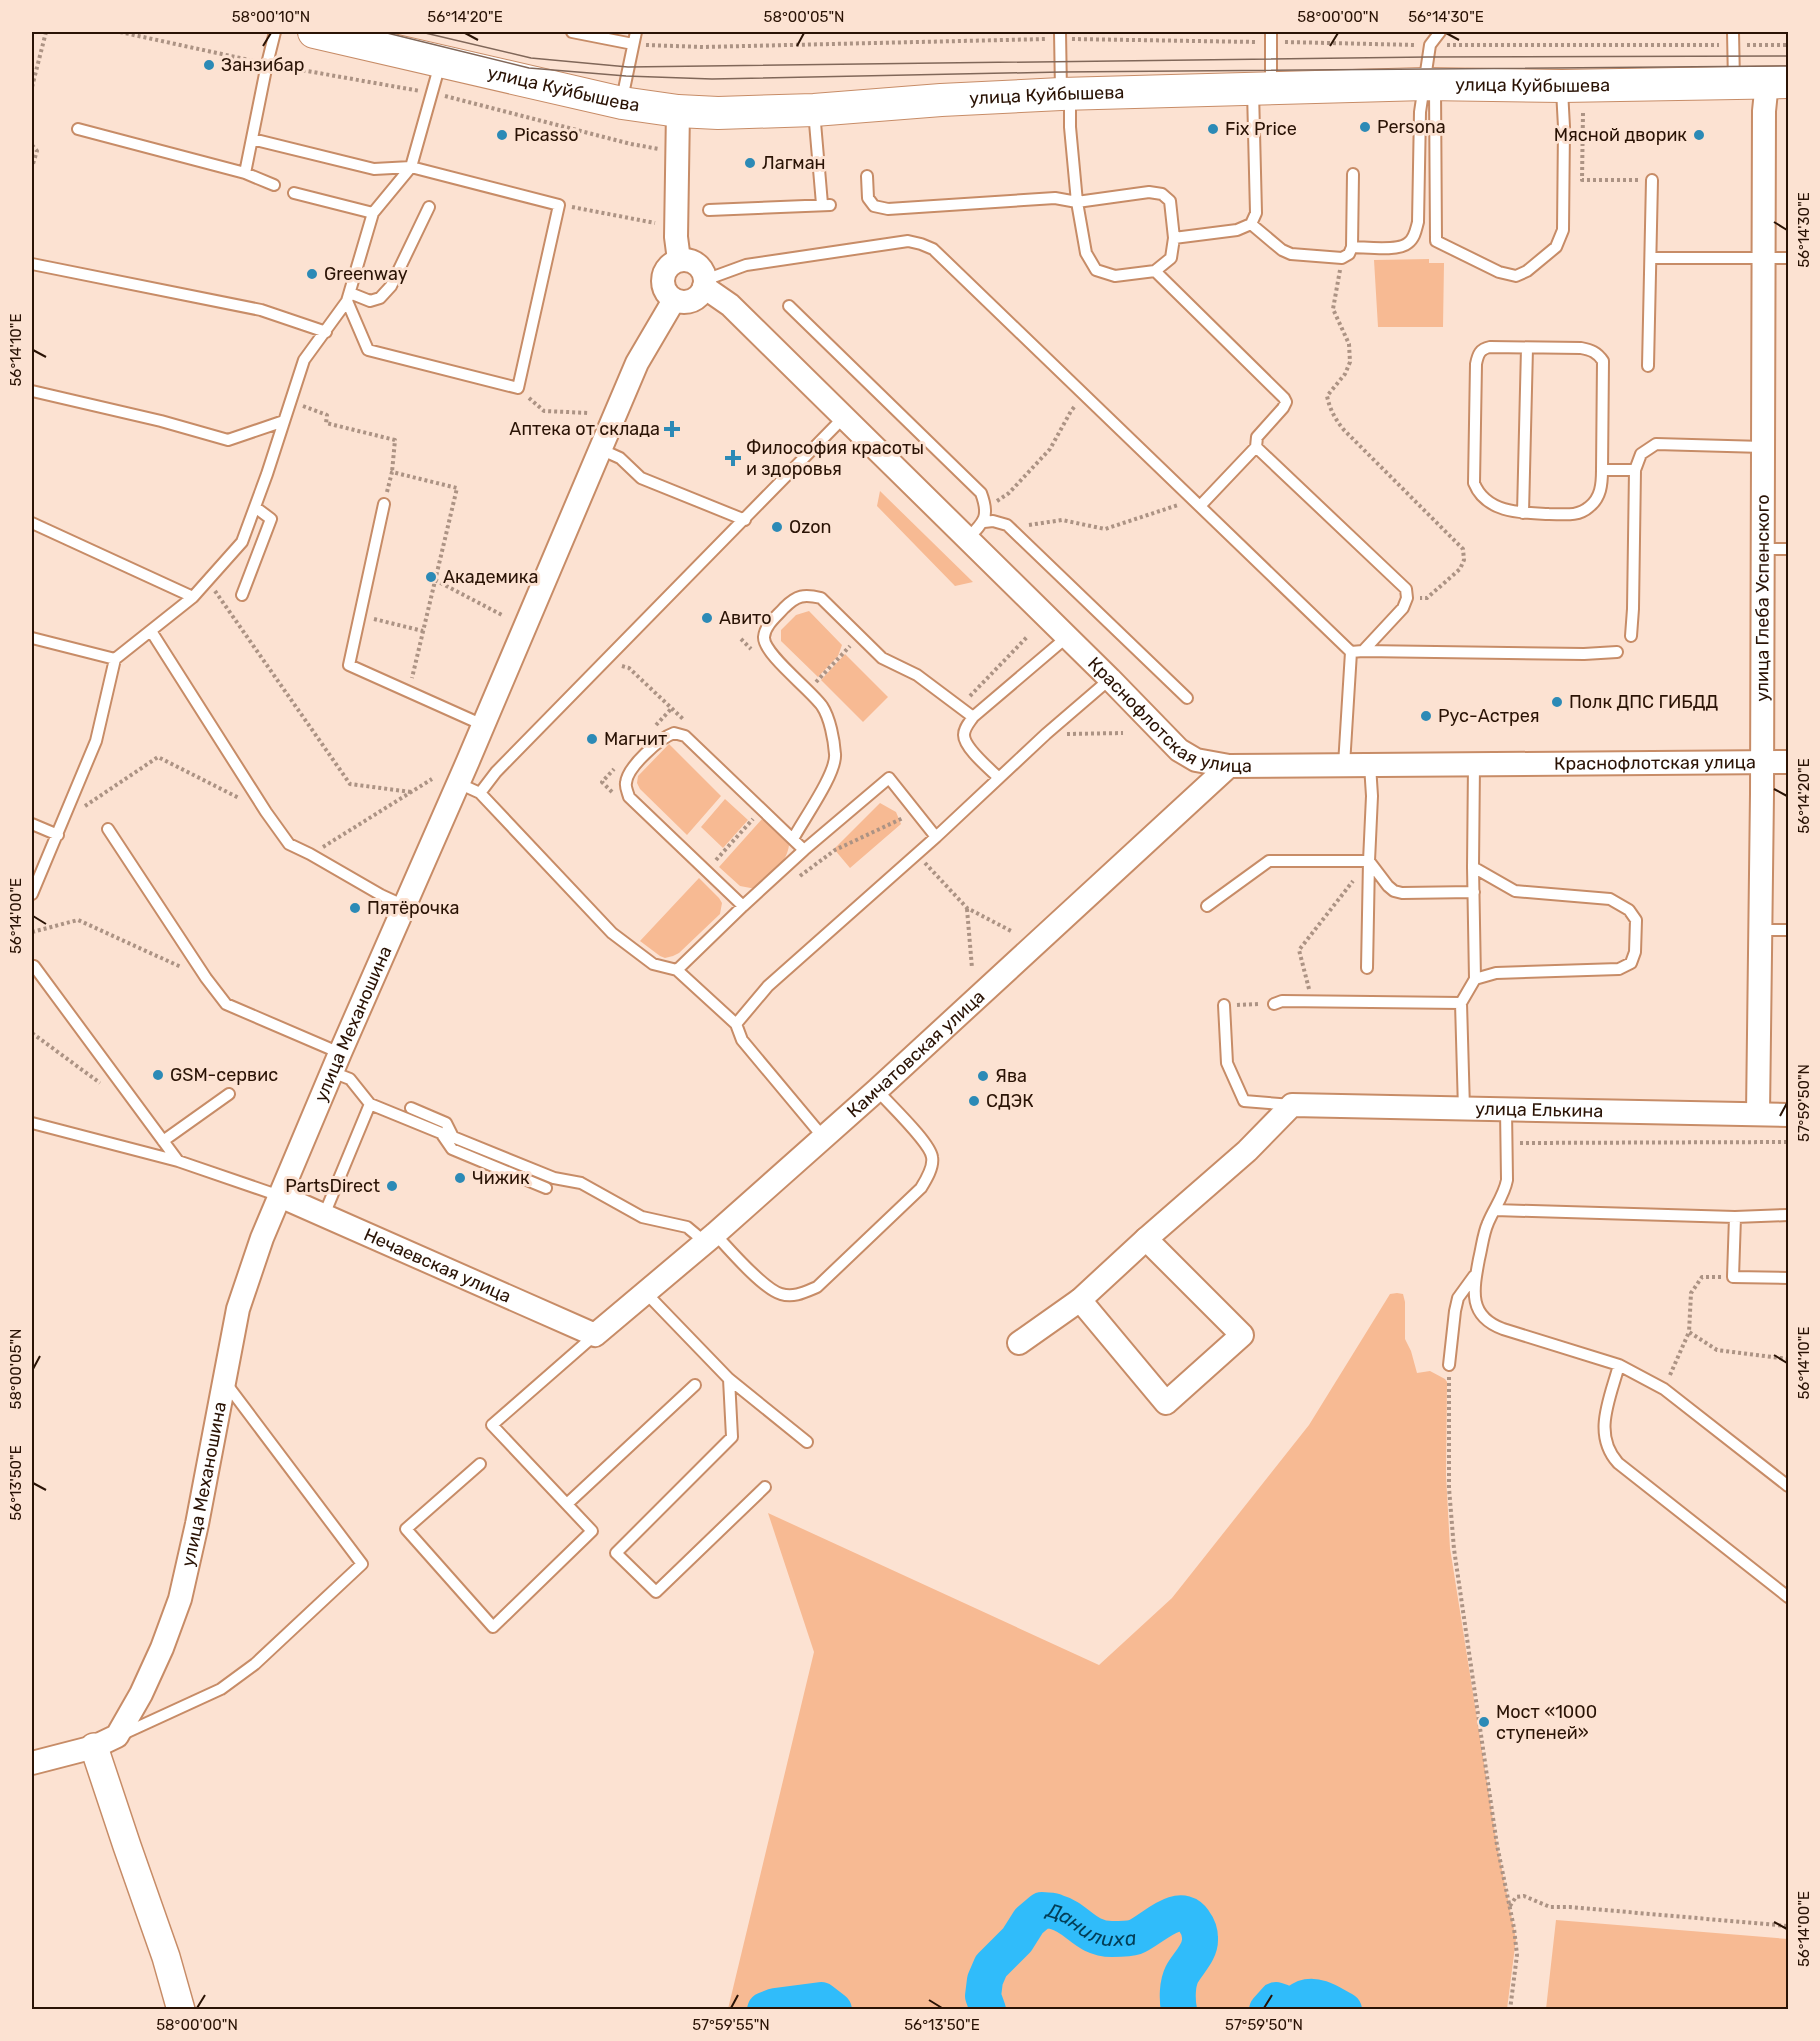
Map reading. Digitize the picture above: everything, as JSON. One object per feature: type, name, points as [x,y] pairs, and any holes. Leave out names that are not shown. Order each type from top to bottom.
[{"type":"main road","name":"улица Куйбышева","points":[[314,32],[622,103],[678,111],[718,113],[814,110],[941,99],[1065,94],[1430,84],[1562,86],[1778,82]]},
{"type":"street","name":"улица Глеба Успенского","points":[[1758,1114],[1764,111],[1778,82]]},
{"type":"street","points":[[678,111],[676,237],[679,260]]},
{"type":"street","points":[[679,260],[693,262],[699,267],[705,284],[695,299],[681,303],[668,296],[662,282],[667,268],[679,260]]},
{"type":"street","name":"Краснофлотская улица","points":[[705,284],[730,305],[844,417],[1179,750],[1196,760],[1229,766],[1788,762]]},
{"type":"street","name":"улица Механошина","points":[[106,1742],[141,1694],[162,1648],[180,1599],[197,1524],[238,1309],[262,1238],[637,363],[674,300]]},
{"type":"street","name":"Камчатовская улица","points":[[595,1335],[710,1238],[877,1090],[1229,766]]},
{"type":"street","points":[[1018,1343],[1080,1300],[1246,1151],[1292,1105]]},
{"type":"street","name":"улица Елькина","points":[[1292,1105],[1788,1115]]},
{"type":"street","name":"Нечаевская улица","points":[[280,1196],[595,1335]]},
{"type":"street","points":[[1080,1300],[1166,1403],[1242,1335],[1146,1239]]},
{"type":"street","points":[[32,1763],[106,1742],[127,1846],[182,2010]]},
{"type":"lane","points":[[245,172],[275,32]]},
{"type":"lane","points":[[572,32],[633,44]]},
{"type":"lane","points":[[622,103],[636,32]]},
{"type":"lane","points":[[1440,32],[1430,45],[1436,241],[1499,272],[1516,276],[1527,271],[1556,247],[1563,230],[1562,86]]},
{"type":"lane","points":[[1733,32],[1734,82]]},
{"type":"lane","points":[[867,177],[868,198],[874,206],[888,209],[1055,198],[1077,202],[1149,192],[1162,194],[1170,201],[1174,238],[1171,258],[1155,272],[1115,276],[1096,270],[1086,253],[1077,202],[1060,35]]},
{"type":"lane","points":[[1174,238],[1237,230],[1251,225],[1256,213],[1262,89],[1271,37]]},
{"type":"lane","points":[[32,894],[96,741],[115,659],[193,597],[242,542],[304,360],[349,297],[373,213],[411,168],[441,60]]},
{"type":"lane","points":[[1352,247],[1398,248],[1408,243],[1416,233],[1420,112],[1430,84]]},
{"type":"lane","points":[[709,210],[826,204],[814,110]]},
{"type":"lane","points":[[78,129],[245,172],[273,185]]},
{"type":"lane","points":[[252,139],[374,169],[411,168],[559,205],[518,388],[368,350],[349,297]]},
{"type":"lane","points":[[1251,225],[1282,250],[1291,254],[1342,258],[1349,254],[1352,247],[1353,174]]},
{"type":"lane","points":[[1648,366],[1652,180]]},
{"type":"lane","points":[[294,193],[373,213]]},
{"type":"lane","points":[[349,297],[370,301],[380,298],[391,286],[429,207]]},
{"type":"lane","points":[[705,284],[746,265],[908,242],[921,244],[933,249],[1351,652],[1584,654],[1617,652]]},
{"type":"lane","points":[[1651,258],[1788,258]]},
{"type":"lane","points":[[32,264],[261,310],[326,332]]},
{"type":"lane","points":[[1155,272],[1286,402],[1257,437],[1256,447],[1198,504]]},
{"type":"lane","points":[[789,306],[981,493],[986,507],[984,522],[967,539]]},
{"type":"lane","points":[[1490,347],[1581,348],[1592,350],[1599,355],[1603,361],[1602,470],[1600,493],[1590,507],[1576,515],[1523,513],[1501,508],[1478,493],[1474,483],[1476,364],[1478,355],[1483,349],[1490,347]]},
{"type":"lane","points":[[1523,513],[1527,348]]},
{"type":"lane","points":[[32,391],[161,421],[228,440],[284,421]]},
{"type":"lane","points":[[480,793],[496,772],[746,520],[844,417]]},
{"type":"lane","points":[[1631,636],[1635,470],[1641,454],[1656,444],[1762,447]]},
{"type":"lane","points":[[1256,447],[1406,589],[1407,598],[1403,608],[1363,651]]},
{"type":"lane","points":[[600,449],[620,458],[641,478],[746,520]]},
{"type":"lane","points":[[1602,470],[1635,470]]},
{"type":"lane","points":[[384,504],[349,665],[483,725]]},
{"type":"lane","points":[[242,595],[271,519],[255,507]]},
{"type":"lane","points":[[984,522],[993,521],[1011,528],[1187,698]]},
{"type":"lane","points":[[32,523],[193,597]]},
{"type":"lane","points":[[1762,549],[1788,549]]},
{"type":"lane","points":[[792,839],[834,769],[835,755],[828,718],[823,707],[809,689],[768,652],[764,637],[769,624],[793,599],[807,595],[821,598],[882,658],[917,675],[973,717]]},
{"type":"lane","points":[[151,631],[266,812],[289,844],[405,906]]},
{"type":"lane","points":[[999,778],[968,746],[964,737],[966,727],[973,717],[1067,637]]},
{"type":"lane","points":[[32,638],[115,659]]},
{"type":"lane","points":[[1344,765],[1351,652]]},
{"type":"lane","points":[[736,1024],[768,986],[936,837],[1046,734],[1110,679]]},
{"type":"lane","points":[[743,906],[629,797],[626,783],[631,770],[663,737],[674,733],[685,736],[804,850]]},
{"type":"lane","points":[[1464,1109],[1461,1003],[1475,979],[1474,764]]},
{"type":"lane","points":[[1366,968],[1372,796],[1370,765]]},
{"type":"lane","points":[[676,970],[804,850],[889,778],[936,837]]},
{"type":"lane","points":[[458,783],[480,793],[612,933],[653,964],[676,970],[736,1024],[742,1040],[824,1137]]},
{"type":"lane","points":[[32,824],[58,835]]},
{"type":"lane","points":[[108,829],[206,978],[226,1004],[336,1062],[370,1104],[441,1133],[452,1149],[546,1188]]},
{"type":"lane","points":[[1208,906],[1269,861],[1369,861]]},
{"type":"lane","points":[[1369,861],[1394,891],[1402,893],[1474,892]]},
{"type":"lane","points":[[1473,867],[1515,891],[1610,899],[1629,910],[1636,920],[1635,952],[1631,963],[1619,969],[1496,973],[1475,979]]},
{"type":"lane","points":[[1760,930],[1788,930]]},
{"type":"lane","points":[[34,966],[178,1161]]},
{"type":"lane","points":[[1274,1004],[1282,1001],[1461,1003]]},
{"type":"lane","points":[[1230,1005],[1227,1063],[1244,1101],[1292,1105]]},
{"type":"lane","points":[[411,1108],[446,1123],[453,1137],[554,1178],[581,1183],[642,1217],[687,1227],[710,1238],[768,1287],[781,1294],[800,1295],[817,1287],[921,1188],[929,1175],[933,1158],[927,1145],[877,1090]]},
{"type":"lane","points":[[163,1141],[229,1094]]},
{"type":"lane","points":[[324,1215],[370,1104]]},
{"type":"lane","points":[[1506,1110],[1507,1180],[1505,1190],[1485,1233],[1476,1274],[1475,1299],[1481,1315],[1488,1322],[1503,1329],[1618,1365],[1664,1389],[1788,1486]]},
{"type":"lane","points":[[32,1123],[178,1161],[280,1196]]},
{"type":"lane","points":[[1495,1210],[1735,1217],[1788,1215]]},
{"type":"lane","points":[[1735,1217],[1733,1277],[1788,1278]]},
{"type":"lane","points":[[1449,1365],[1451,1331],[1458,1298],[1476,1274]]},
{"type":"lane","points":[[645,1292],[729,1379],[807,1442]]},
{"type":"lane","points":[[480,1464],[406,1529],[493,1627],[592,1531],[492,1425],[595,1335]]},
{"type":"lane","points":[[1618,1365],[1604,1430],[1605,1442],[1612,1457],[1788,1597]]},
{"type":"lane","points":[[729,1379],[732,1437],[616,1553],[656,1592],[765,1487]]},
{"type":"lane","points":[[106,1742],[221,1689],[255,1664],[362,1564],[225,1381]]},
{"type":"lane","points":[[567,1504],[696,1385]]},
{"type":"path","points":[[32,87],[46,32]]},
{"type":"path","points":[[120,32],[267,64],[433,93],[662,150]]},
{"type":"path","points":[[633,44],[703,47],[1060,35],[1271,37],[1430,45],[1788,45]]},
{"type":"path","points":[[1583,113],[1582,180],[1652,180]]},
{"type":"path","points":[[32,145],[37,151],[32,167]]},
{"type":"path","points":[[559,205],[657,224]]},
{"type":"path","points":[[1342,258],[1334,309],[1349,344],[1350,362],[1345,374],[1327,396],[1329,406],[1335,419],[1344,430],[1463,549],[1464,560],[1460,569],[1427,598],[1407,598]]},
{"type":"path","points":[[518,388],[544,411],[588,413]]},
{"type":"path","points":[[986,507],[1009,493],[1050,449],[1071,411],[1086,396]]},
{"type":"path","points":[[291,401],[327,415],[326,423],[395,440],[392,472],[384,504]]},
{"type":"path","points":[[392,472],[457,488],[408,693]]},
{"type":"path","points":[[1011,528],[1062,520],[1105,529],[1175,506],[1198,504]]},
{"type":"path","points":[[208,580],[350,784],[411,792]]},
{"type":"path","points":[[435,580],[502,615]]},
{"type":"path","points":[[359,615],[423,631]]},
{"type":"path","points":[[809,689],[860,635]]},
{"type":"path","points":[[963,693],[969,698],[1028,636]]},
{"type":"path","points":[[741,639],[758,656]]},
{"type":"path","points":[[616,668],[621,666],[629,668],[688,723]]},
{"type":"path","points":[[648,732],[672,708]]},
{"type":"path","points":[[1046,734],[1123,733]]},
{"type":"path","points":[[64,821],[158,757],[266,812]]},
{"type":"path","points":[[617,766],[602,782],[618,798]]},
{"type":"path","points":[[310,854],[432,779]]},
{"type":"path","points":[[706,870],[762,810]]},
{"type":"path","points":[[818,864],[835,850],[917,811]]},
{"type":"path","points":[[916,853],[967,908],[1013,933]]},
{"type":"path","points":[[1312,1001],[1299,950],[1369,861]]},
{"type":"path","points":[[967,908],[972,968]]},
{"type":"path","points":[[32,932],[78,920],[206,978]]},
{"type":"path","points":[[1230,1005],[1274,1004]]},
{"type":"path","points":[[32,1032],[107,1088]]},
{"type":"path","points":[[1508,1143],[1788,1142]]},
{"type":"path","points":[[1673,1369],[1689,1332],[1691,1293],[1702,1277],[1733,1277]]},
{"type":"path","points":[[1689,1332],[1717,1350],[1788,1359]]},
{"type":"path","points":[[1449,1365],[1449,1488],[1454,1549],[1497,1845],[1514,1928],[1517,1955],[1510,2010]]},
{"type":"path","points":[[1510,1906],[1516,1897],[1524,1896],[1550,1907],[1788,1926]]},
{"type":"shaded area","points":[[1429,259],[1429,263],[1444,263],[1443,327],[1378,327],[1374,260]]},
{"type":"shaded area","points":[[880,491],[973,582],[955,586],[877,506]]},
{"type":"shaded area","points":[[809,611],[842,645],[838,656],[818,677],[781,641],[781,630],[796,615]]},
{"type":"shaded area","points":[[845,654],[888,697],[863,722],[821,680]]},
{"type":"shaded area","points":[[669,744],[721,796],[687,835],[640,789],[637,783],[638,776]]},
{"type":"shaded area","points":[[725,799],[748,820],[723,848],[701,827]]},
{"type":"shaded area","points":[[880,803],[896,812],[901,824],[850,868],[834,849]]},
{"type":"shaded area","points":[[762,819],[789,845],[788,852],[777,869],[756,889],[740,886],[719,867]]},
{"type":"shaded area","points":[[699,878],[722,903],[720,914],[679,953],[665,958],[660,956],[640,941]]},
{"type":"shaded area","points":[[1390,1294],[1403,1294],[1405,1302],[1405,1339],[1417,1373],[1430,1371],[1447,1382],[1446,1475],[1450,1548],[1497,1845],[1516,1939],[1507,2009],[728,2009],[814,1652],[768,1513],[1099,1665],[1172,1598],[1309,1425]]},
{"type":"shaded area","points":[[1556,1920],[1788,1939],[1788,2009],[1546,2009]]},
{"type":"waterway","name":"Данилиха","points":[[988,2010],[983,1996],[985,1980],[991,1966],[1017,1940],[1029,1921],[1042,1910],[1064,1915],[1095,1936],[1112,1939],[1135,1937],[1165,1918],[1181,1913],[1188,1915],[1197,1927],[1200,1943],[1180,1978],[1179,2010]]},
{"type":"waterway","name":"Данилиха","points":[[1267,2010],[1276,2000],[1287,2007],[1309,1997],[1325,2000],[1344,2010]]},
{"type":"waterway","name":"Данилиха","points":[[765,2010],[775,2006],[821,2000],[834,2010]]},
{"type":"tram line","points":[[383,32],[529,68],[626,76],[712,79],[1061,72],[1788,66]]},
{"type":"tram line","points":[[421,32],[531,58],[628,67],[1427,57],[1788,56]]},
{"type":"place","name":"Занзибар","points":[[209,65]]},
{"type":"place","name":"Persona","points":[[1365,127]]},
{"type":"place","name":"Fix Price","points":[[1213,129]]},
{"type":"place","name":"Picasso","points":[[502,135]]},
{"type":"place","name":"Мясной дворик","points":[[1699,135]]},
{"type":"place","name":"Лагман","points":[[750,163]]},
{"type":"place","name":"Greenway","points":[[312,274]]},
{"type":"place","name":"Аптека от склада","points":[[672,429]]},
{"type":"place","name":"Философия красоты и здоровья","points":[[733,458]]},
{"type":"place","name":"Ozon","points":[[777,527]]},
{"type":"place","name":"Академика","points":[[431,577]]},
{"type":"place","name":"Авито","points":[[707,618]]},
{"type":"place","name":"Полк ДПС ГИБДД","points":[[1557,702]]},
{"type":"place","name":"Рус-Астрея","points":[[1426,716]]},
{"type":"place","name":"Магнит","points":[[592,739]]},
{"type":"place","name":"Пятёрочка","points":[[355,908]]},
{"type":"place","name":"GSM-сервис","points":[[158,1075]]},
{"type":"place","name":"Ява","points":[[983,1076]]},
{"type":"place","name":"СДЭК","points":[[974,1101]]},
{"type":"place","name":"Чижик","points":[[460,1178]]},
{"type":"place","name":"PartsDirect","points":[[392,1186]]},
{"type":"place","name":"Мост «1000 ступеней»","points":[[1484,1722]]}]
